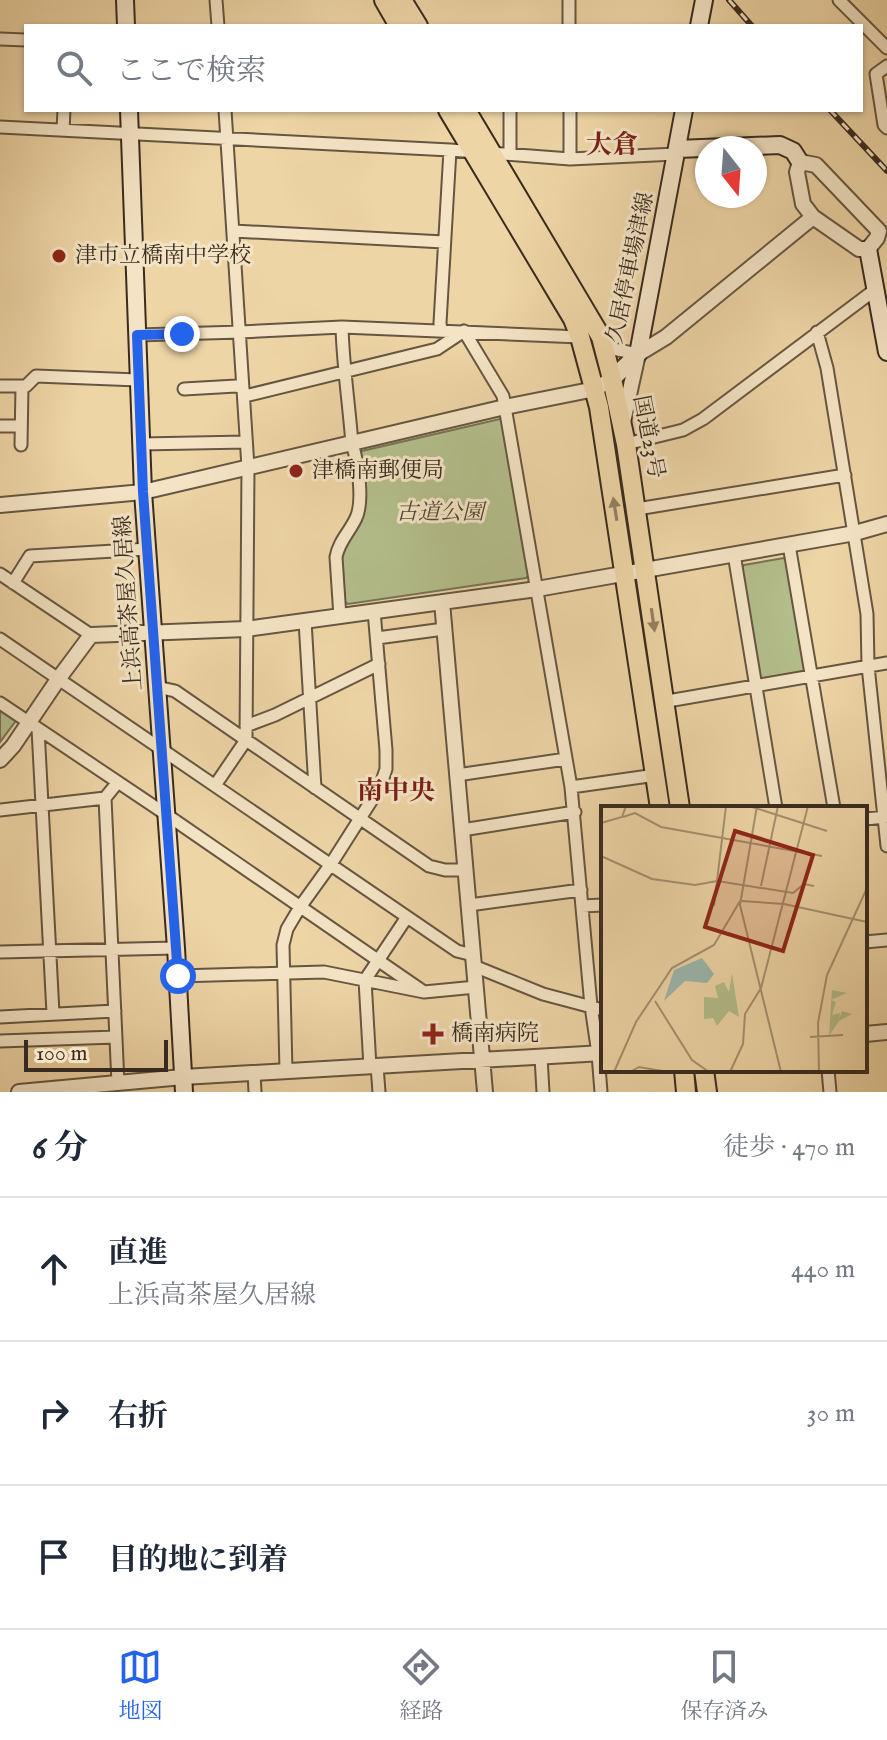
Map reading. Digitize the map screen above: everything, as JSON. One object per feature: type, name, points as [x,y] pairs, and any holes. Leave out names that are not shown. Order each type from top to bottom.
[{"type":"highway","points":[[384,0],[398,24]]},
{"type":"highway","points":[[402,0],[417,24]]},
{"type":"highway","name":"国道23号","points":[[450,112],[492,153],[580,337],[595,389],[660,806]]},
{"type":"highway","name":"国道23号","points":[[467,112],[601,337],[623,424],[680,806]]},
{"type":"highway","points":[[684,1072],[686,1092]]},
{"type":"highway","points":[[704,1072],[707,1092]]},
{"type":"main road","points":[[125,0],[126,24]]},
{"type":"main road","points":[[699,24],[700,2]]},
{"type":"main road","name":"上浜高茶屋久居線","points":[[129,112],[143,492],[184,1084]]},
{"type":"main road","name":"久居停車場津線","points":[[612,379],[638,354],[684,112]]},
{"type":"main road","points":[[677,151],[780,145],[793,151],[800,162]]},
{"type":"main road","points":[[868,249],[887,352]]},
{"type":"street","points":[[216,0],[218,24]]},
{"type":"street","points":[[569,0],[569,24]]},
{"type":"street","points":[[839,0],[887,48]]},
{"type":"street","points":[[0,39],[24,40]]},
{"type":"street","points":[[887,66],[876,74],[887,128]]},
{"type":"street","points":[[63,130],[64,112]]},
{"type":"street","points":[[216,784],[246,740],[248,467],[225,112]]},
{"type":"street","points":[[492,153],[509,112]]},
{"type":"street","points":[[570,112],[570,159]]},
{"type":"street","points":[[0,127],[570,159],[677,151]]},
{"type":"street","points":[[441,330],[450,150]]},
{"type":"street","points":[[800,162],[816,165],[883,229],[868,249],[859,249],[813,217],[803,204],[797,172],[800,162]]},
{"type":"street","points":[[601,337],[613,349],[638,354],[666,337],[813,217]]},
{"type":"street","points":[[234,231],[444,242]]},
{"type":"street","points":[[626,444],[683,430],[703,419],[876,289]]},
{"type":"street","points":[[137,335],[342,327],[580,337]]},
{"type":"street","points":[[340,617],[336,557],[343,537],[358,514],[360,502],[343,364],[342,327]]},
{"type":"street","points":[[184,389],[236,386],[244,392],[437,349],[464,331]]},
{"type":"street","points":[[464,331],[503,396],[505,407],[575,812],[582,906],[597,1008],[601,1092]]},
{"type":"street","points":[[817,332],[827,368],[867,614],[868,666],[887,846]]},
{"type":"street","points":[[623,424],[638,354]]},
{"type":"street","points":[[0,386],[26,386],[36,376],[138,380]]},
{"type":"street","points":[[0,505],[143,492],[505,407],[595,389],[612,379]]},
{"type":"street","points":[[21,445],[22,386]]},
{"type":"street","points":[[0,426],[21,426]]},
{"type":"street","points":[[141,444],[246,442]]},
{"type":"street","points":[[637,509],[845,475]]},
{"type":"street","points":[[0,574],[91,635],[246,629],[537,589],[855,533],[887,524]]},
{"type":"street","points":[[789,545],[834,806]]},
{"type":"street","points":[[13,583],[30,556],[148,549]]},
{"type":"street","points":[[734,554],[776,806]]},
{"type":"street","points":[[442,602],[485,1092]]},
{"type":"street","points":[[286,1071],[283,940],[300,907],[361,819],[380,787],[386,769],[374,611]]},
{"type":"street","points":[[305,621],[315,788]]},
{"type":"street","points":[[377,638],[444,629]]},
{"type":"street","points":[[0,760],[33,725],[59,678],[91,635]]},
{"type":"street","points":[[0,639],[457,951],[543,994],[597,1008]]},
{"type":"street","points":[[645,705],[887,663]]},
{"type":"street","points":[[246,726],[379,664]]},
{"type":"street","points":[[157,687],[175,691],[429,866],[466,870]]},
{"type":"street","points":[[0,703],[424,992]]},
{"type":"street","points":[[33,725],[41,805],[53,1013]]},
{"type":"street","points":[[457,775],[566,759]]},
{"type":"street","points":[[571,787],[656,775]]},
{"type":"street","points":[[118,782],[105,798],[118,1083]]},
{"type":"street","points":[[0,810],[105,798]]},
{"type":"street","points":[[462,830],[575,812]]},
{"type":"street","points":[[469,905],[581,890]]},
{"type":"street","points":[[582,906],[601,905]]},
{"type":"street","points":[[379,1092],[365,980],[407,917]]},
{"type":"street","points":[[867,942],[887,940]]},
{"type":"street","points":[[0,952],[176,948]]},
{"type":"street","points":[[178,976],[324,972],[424,992],[476,987]]},
{"type":"street","points":[[0,1017],[115,1011]]},
{"type":"street","points":[[867,1034],[887,1032]]},
{"type":"street","points":[[0,1041],[116,1037]]},
{"type":"street","points":[[19,1092],[118,1083],[184,1084],[254,1073],[600,1053]]},
{"type":"street","points":[[541,1057],[543,1092]]},
{"type":"street","points":[[828,1072],[830,1092]]},
{"type":"street","points":[[254,1073],[255,1092]]},
{"type":"green space","name":"古道公園","points":[[500,419],[529,575],[526,578],[345,602],[342,557],[346,543],[364,514],[362,451]]},
{"type":"green space","points":[[787,560],[805,670],[803,673],[762,680],[742,568],[744,565]]},
{"type":"green space","points":[[0,709],[15,722],[0,742]]},
{"type":"railway","points":[[729,0],[750,24]]},
{"type":"railway","points":[[832,112],[887,171]]},
{"type":"place","name":"津市立橋南中学校","points":[[59,256]]},
{"type":"place","name":"津橋南郵便局","points":[[296,471]]},
{"type":"place","name":"橋南病院","points":[[433,1034]]},
{"type":"district","name":"大倉","points":[[612,145]]},
{"type":"district","name":"南中央","points":[[396,791]]},
{"type":"route","points":[[178,976],[143,492],[137,335],[182,334]]}]
